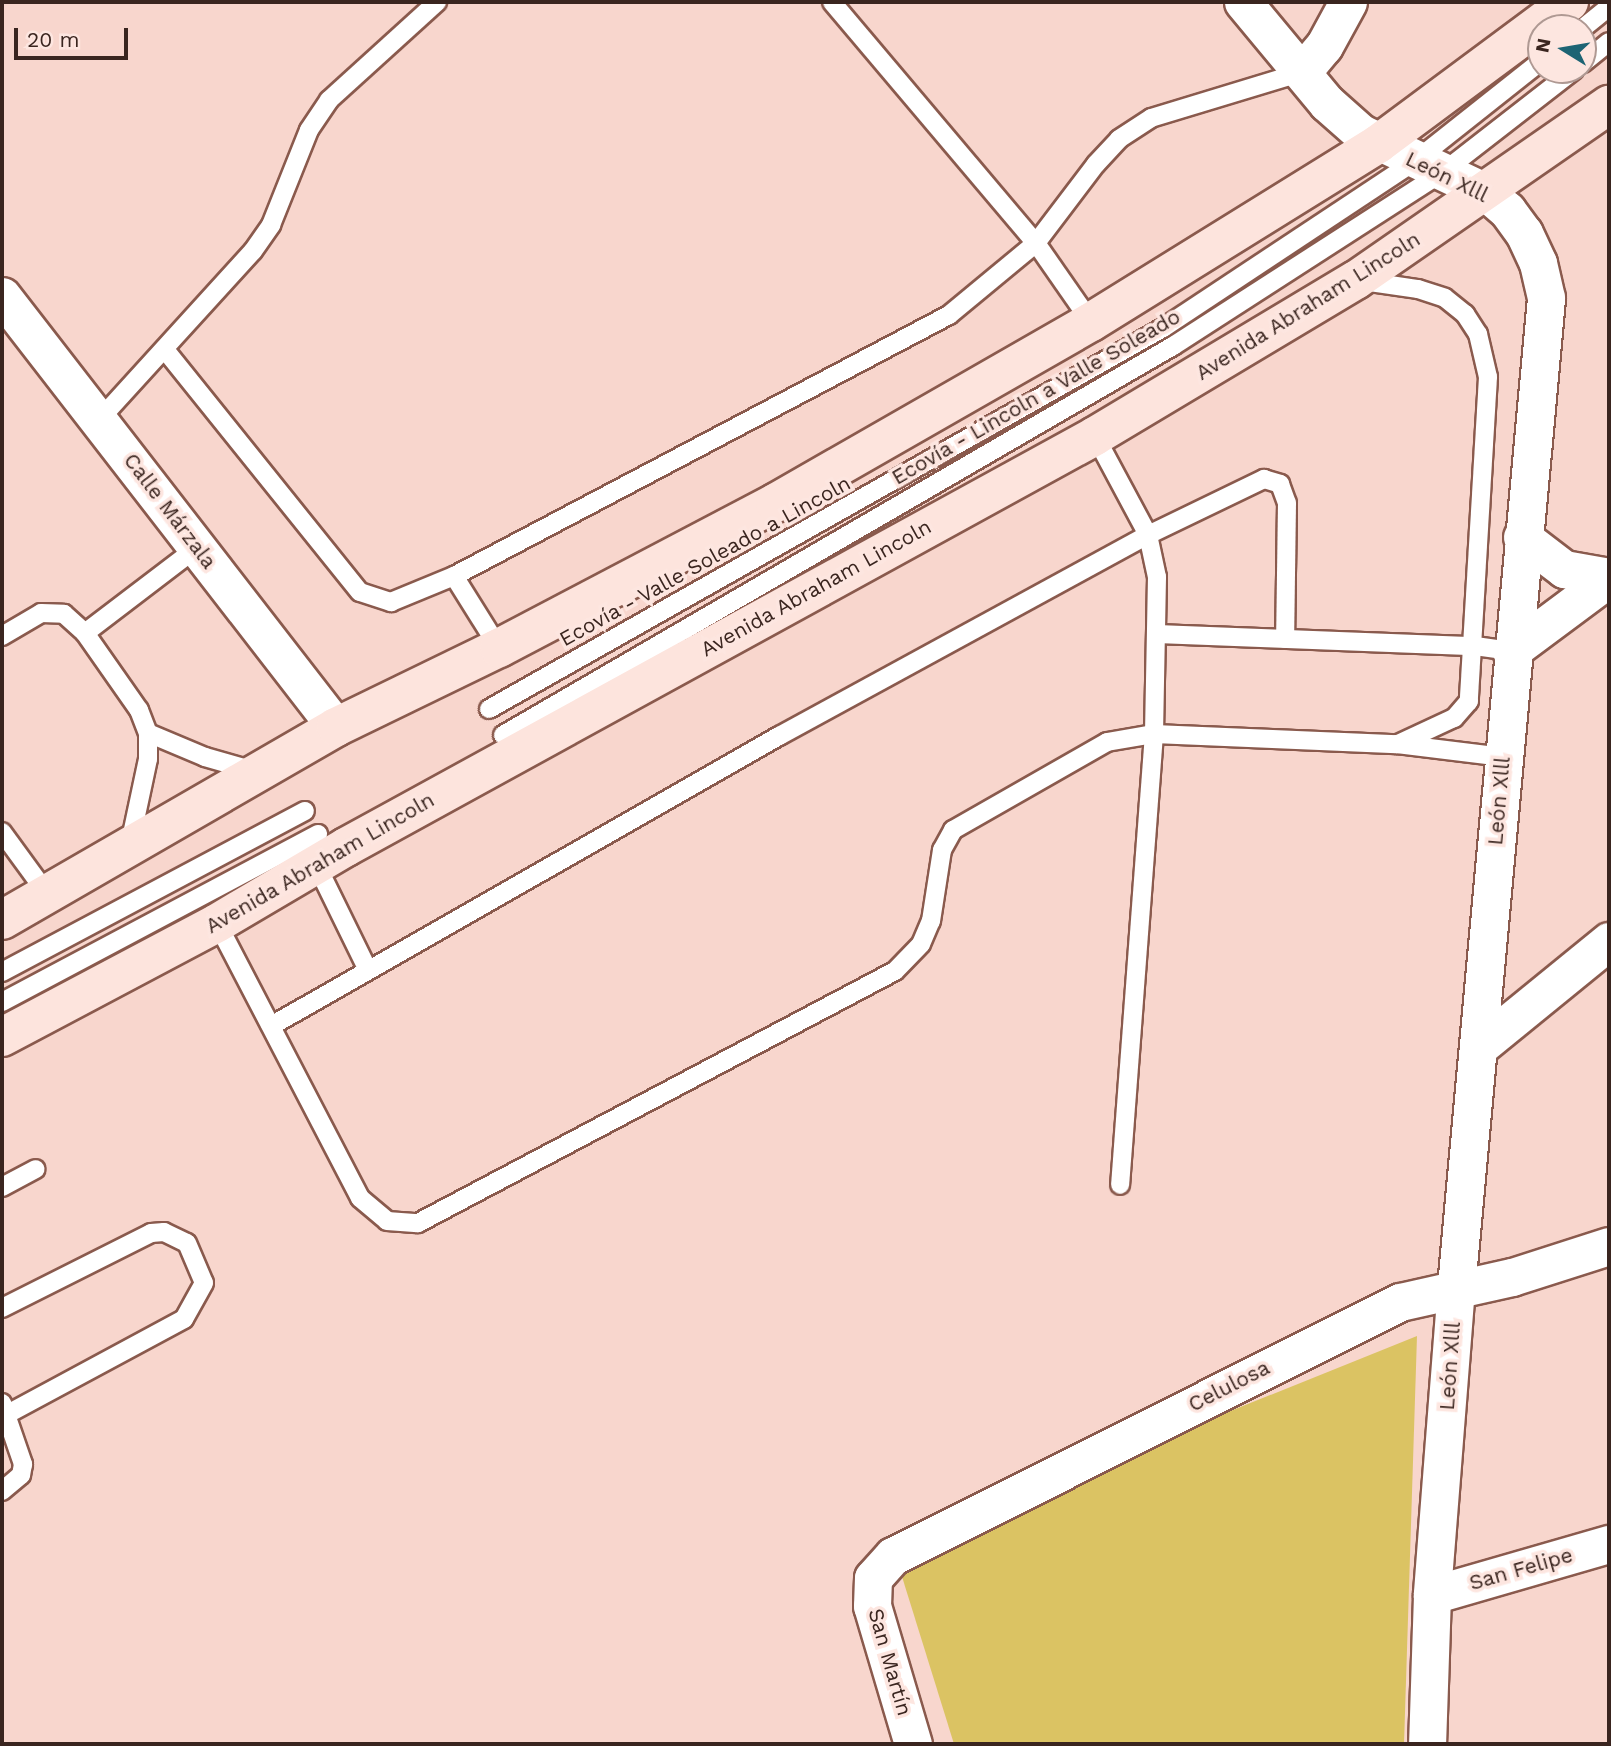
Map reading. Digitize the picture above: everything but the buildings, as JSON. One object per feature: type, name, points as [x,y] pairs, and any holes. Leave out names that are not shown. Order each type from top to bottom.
[{"type":"main road","points":[[2,920],[337,727],[499,648],[787,496],[1091,322],[1378,144],[1569,2]]},
{"type":"main road","name":"Avenida Abraham Lincoln","points":[[2,1037],[217,923],[317,849],[1095,436],[1356,280],[1609,105]]},
{"type":"street","name":"León Xlll","points":[[1243,2],[1336,112],[1378,144],[1486,192],[1524,233],[1546,298],[1511,652],[1479,1046],[1456,1287],[1432,1595],[1427,1744]]},
{"type":"street","points":[[1302,72],[1324,46],[1348,2]]},
{"type":"street","name":"Calle Márzala","points":[[2,296],[337,727]]},
{"type":"street","points":[[1522,537],[1564,569],[1609,577]]},
{"type":"street","points":[[1511,652],[1609,577]]},
{"type":"street","points":[[1479,1046],[1609,941]]},
{"type":"street","name":"Celulosa","points":[[873,1578],[893,1556],[1365,1317],[1400,1302],[1456,1287],[1512,1277],[1609,1246]]},
{"type":"street","name":"San Felipe","points":[[1432,1595],[1609,1544]]},
{"type":"street","name":"San Martín","points":[[873,1578],[872,1606],[912,1744]]},
{"type":"lane","points":[[100,419],[166,351],[271,225],[309,130],[329,100],[438,2]]},
{"type":"lane","points":[[832,2],[1036,243],[1091,322]]},
{"type":"lane","points":[[166,351],[359,592],[391,601],[454,576],[949,315],[1036,243],[1096,164],[1119,139],[1151,118],[1302,72]]},
{"type":"lane","name":"Ecovía - Valle Soleado a Lincoln","points":[[489,709],[1163,328],[1429,166],[1527,74]]},
{"type":"lane","name":"Ecovía - Lincoln a Valle Soleado","points":[[503,735],[1173,346],[1429,166],[1553,84]]},
{"type":"lane","points":[[1356,280],[1418,289],[1445,298],[1465,314],[1482,345],[1488,377],[1475,646],[1469,701],[1464,710],[1397,744]]},
{"type":"lane","points":[[1095,436],[1148,535],[1157,578],[1154,734],[1120,1185]]},
{"type":"lane","points":[[271,1026],[779,736],[1148,535],[1256,482],[1273,480],[1280,484],[1287,503],[1285,639]]},
{"type":"lane","points":[[85,633],[198,547]]},
{"type":"lane","points":[[454,576],[499,648]]},
{"type":"lane","points":[[2,636],[41,613],[54,611],[74,620],[139,710],[148,733],[145,778],[129,848]]},
{"type":"lane","points":[[1157,634],[1475,646],[1511,652]]},
{"type":"lane","points":[[148,733],[205,757],[257,772]]},
{"type":"lane","points":[[217,923],[360,1198],[387,1221],[418,1223],[895,971],[921,944],[934,908],[942,850],[953,830],[1089,749],[1124,737],[1154,734],[1397,744],[1503,757]]},
{"type":"lane","points":[[2,972],[305,811]]},
{"type":"lane","points":[[2,832],[48,895]]},
{"type":"lane","points":[[2,1002],[317,849],[368,970]]},
{"type":"lane","points":[[2,1186],[36,1169]]},
{"type":"lane","points":[[2,1308],[151,1233],[163,1232],[187,1243],[204,1283],[184,1319],[3,1412],[23,1464],[21,1475],[2,1490]]},
{"type":"shaded area","points":[[1417,1336],[1404,1744],[954,1744],[899,1567],[1089,1468]]}]
